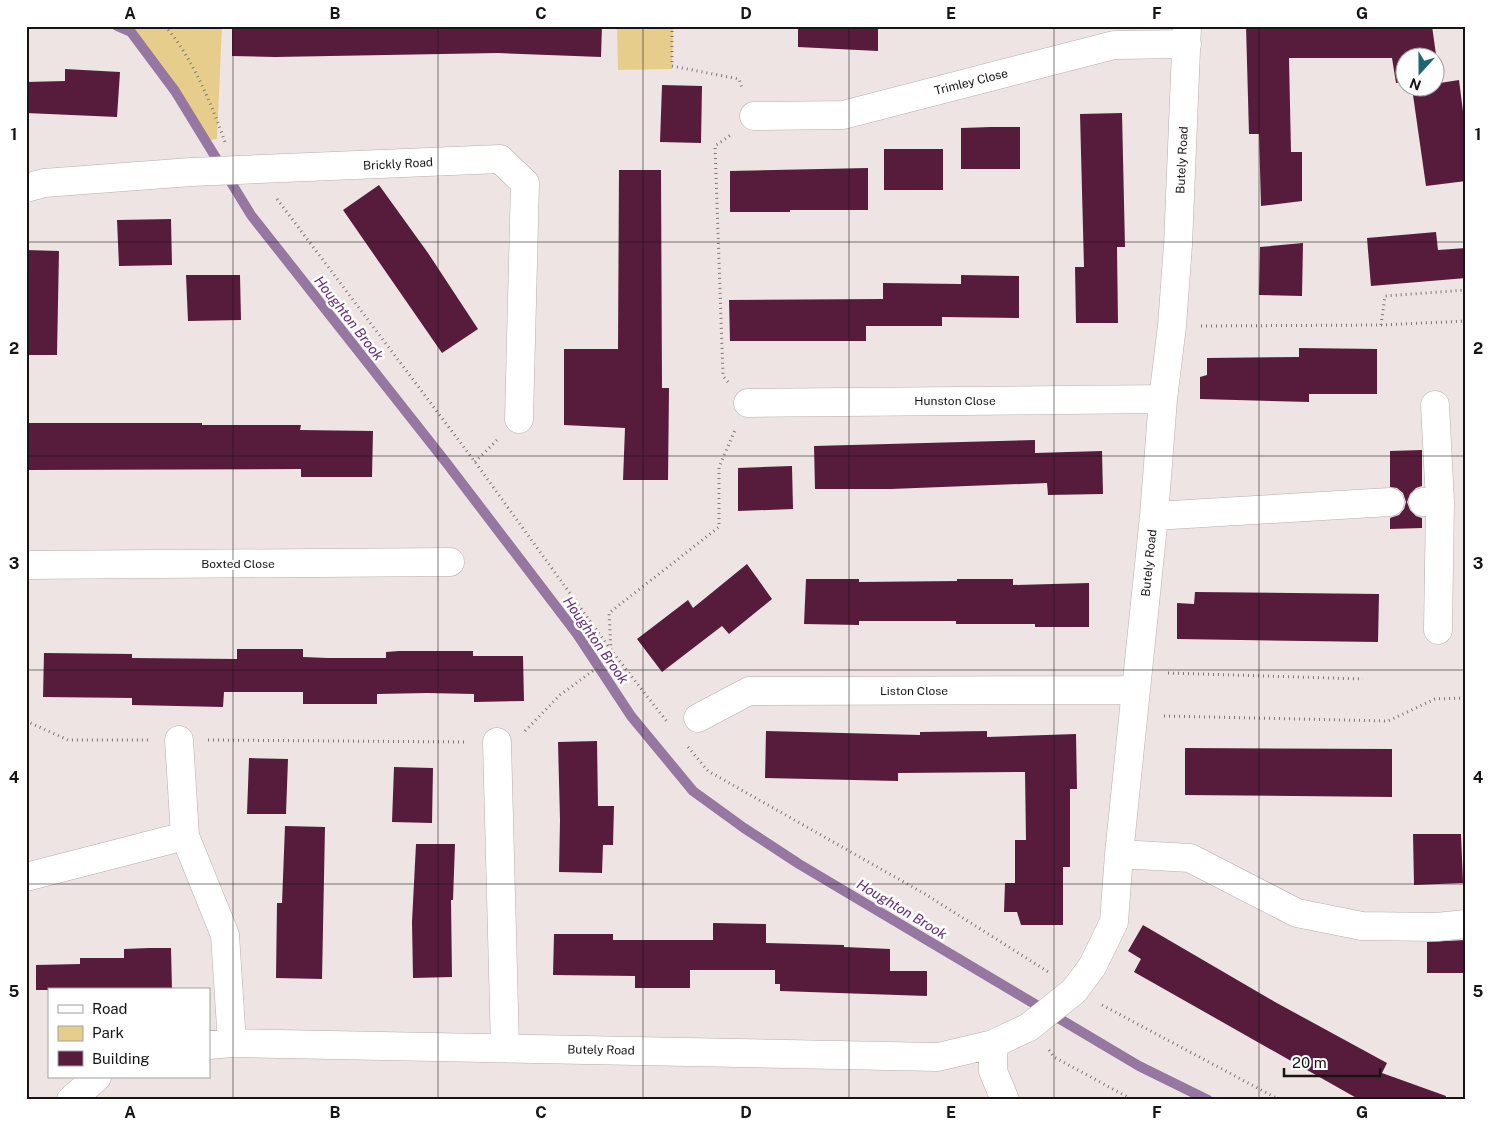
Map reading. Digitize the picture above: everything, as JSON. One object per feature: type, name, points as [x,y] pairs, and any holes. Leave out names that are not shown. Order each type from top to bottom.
[{"type":"street","name":"Trimley Close","points":[[754,116],[843,115],[1114,45],[1187,35]]},
{"type":"street","name":"Butely Road","points":[[220,1044],[938,1057],[993,1044],[1028,1027],[1076,990],[1092,967],[1114,922],[1119,854],[1154,516],[1163,399],[1172,326],[1178,245],[1187,35]]},
{"type":"street","name":"Brickly Road","points":[[26,188],[44,183],[191,172],[500,159],[525,183],[519,418]]},
{"type":"street","name":"Hunston Close","points":[[748,402],[1163,399]]},
{"type":"street","points":[[1435,405],[1431,502],[1438,630]]},
{"type":"street","points":[[1154,516],[1390,502]]},
{"type":"street","name":"Boxted Close","points":[[26,565],[450,562]]},
{"type":"street","name":"Liston Close","points":[[698,718],[749,691],[1136,693]]},
{"type":"street","points":[[179,740],[185,836],[225,935],[220,1044]]},
{"type":"street","points":[[497,742],[505,1048]]},
{"type":"street","points":[[26,877],[185,836]]},
{"type":"street","points":[[1119,854],[1190,858],[1297,913],[1362,926],[1437,927],[1466,924]]},
{"type":"street","points":[[993,1044],[993,1071],[1005,1100]]},
{"type":"street","points":[[71,1100],[95,1078]]},
{"type":"path","points":[[165,26],[176,38],[212,105],[230,155],[238,170],[276,198],[475,462],[610,650],[671,727]]},
{"type":"path","points":[[26,721],[68,740],[497,742],[523,734],[560,695],[609,658],[609,613],[719,527],[719,467],[748,402],[723,376],[715,146],[754,116],[739,80],[672,66],[672,26]]},
{"type":"path","points":[[1381,325],[1385,296],[1466,290]]},
{"type":"path","points":[[1172,326],[1381,325],[1466,321]]},
{"type":"path","points":[[1136,693],[1363,678]]},
{"type":"path","points":[[1136,693],[1388,721],[1435,699],[1466,698]]},
{"type":"path","points":[[683,742],[708,771],[925,894],[1076,990],[1280,1100]]},
{"type":"path","points":[[1028,1027],[1054,1057],[1133,1100]]},
{"type":"green space","points":[[126,26],[222,26],[217,139],[209,140],[166,70],[137,32]]},
{"type":"green space","points":[[617,26],[673,26],[672,69],[618,70]]},
{"type":"building","points":[[232,26],[602,26],[601,57],[498,53],[232,56]]},
{"type":"building","points":[[798,26],[878,26],[878,51],[798,47]]},
{"type":"building","points":[[1246,26],[1432,26],[1435,48],[1394,48],[1394,70],[1392,58],[1289,58],[1291,152],[1302,152],[1302,201],[1261,206],[1259,134],[1249,134]]},
{"type":"building","points":[[65,69],[120,72],[117,117],[26,113],[26,82],[65,81]]},
{"type":"building","points":[[1459,80],[1466,135],[1466,181],[1426,186],[1413,98],[1444,98],[1444,82]]},
{"type":"building","points":[[662,85],[702,86],[701,143],[660,142]]},
{"type":"building","points":[[1122,113],[1125,247],[1117,247],[1118,323],[1076,323],[1075,267],[1084,267],[1080,114]]},
{"type":"building","points":[[1020,127],[1020,169],[961,169],[961,128]]},
{"type":"building","points":[[884,149],[943,149],[943,190],[884,190]]},
{"type":"building","points":[[868,168],[868,210],[730,212],[730,171]]},
{"type":"building","points":[[619,170],[661,170],[662,388],[669,388],[668,480],[623,480],[625,428],[564,425],[564,349],[618,349]]},
{"type":"building","points":[[379,185],[428,253],[478,329],[442,353],[343,210]]},
{"type":"building","points":[[171,219],[172,265],[119,266],[117,220]]},
{"type":"building","points":[[1436,232],[1438,250],[1466,248],[1466,278],[1371,286],[1367,238]]},
{"type":"building","points":[[1303,243],[1302,296],[1259,295],[1260,247]]},
{"type":"building","points":[[26,250],[59,251],[57,355],[26,355]]},
{"type":"building","points":[[186,275],[240,275],[241,320],[188,321]]},
{"type":"building","points":[[961,275],[1019,276],[1019,318],[942,317],[942,326],[866,326],[866,341],[730,341],[729,300],[883,299],[883,283],[961,284]]},
{"type":"building","points":[[1299,348],[1377,349],[1377,394],[1309,394],[1309,402],[1200,399],[1200,377],[1207,375],[1207,358],[1299,357]]},
{"type":"building","points":[[26,423],[301,425],[300,430],[373,431],[372,477],[301,477],[301,469],[26,470]]},
{"type":"building","points":[[1035,440],[1035,453],[1102,451],[1103,494],[1048,495],[1047,483],[891,489],[815,489],[814,446]]},
{"type":"building","points":[[1422,450],[1422,486],[1416,488],[1410,494],[1407,502],[1410,510],[1416,516],[1422,518],[1422,528],[1390,529],[1390,518],[1399,515],[1404,509],[1406,502],[1403,493],[1397,488],[1390,487],[1390,451]]},
{"type":"building","points":[[792,466],[793,509],[738,511],[738,468]]},
{"type":"building","points":[[747,564],[772,599],[729,634],[722,626],[662,672],[637,639],[688,600],[693,608]]},
{"type":"building","points":[[806,579],[859,579],[859,582],[1013,579],[1013,585],[1089,583],[1089,627],[1035,627],[1035,624],[956,624],[956,621],[859,621],[859,625],[804,624]]},
{"type":"building","points":[[1195,592],[1379,594],[1378,642],[1177,639],[1177,603],[1194,604]]},
{"type":"building","points":[[237,649],[303,649],[303,657],[328,658],[386,658],[386,652],[399,651],[473,651],[473,656],[523,656],[524,701],[474,702],[474,694],[427,693],[377,694],[377,704],[303,704],[303,692],[224,692],[223,707],[132,705],[132,698],[43,697],[44,653],[132,654],[132,658],[237,659]]},
{"type":"building","points":[[766,731],[920,735],[920,732],[987,731],[987,737],[1076,734],[1077,789],[1070,789],[1070,867],[1063,867],[1063,925],[1021,925],[1017,912],[1004,912],[1005,883],[1015,883],[1015,840],[1026,840],[1025,772],[898,773],[898,781],[765,778]]},
{"type":"building","points":[[597,741],[598,806],[614,806],[613,845],[603,845],[602,873],[559,872],[558,742]]},
{"type":"building","points":[[1185,748],[1392,749],[1392,797],[1185,795]]},
{"type":"building","points":[[249,758],[288,759],[286,814],[247,814]]},
{"type":"building","points":[[394,767],[433,768],[432,823],[392,822]]},
{"type":"building","points":[[285,826],[325,827],[322,979],[276,978],[277,903],[282,903]]},
{"type":"building","points":[[1413,834],[1461,834],[1463,883],[1414,885]]},
{"type":"building","points":[[416,844],[455,844],[453,900],[451,900],[452,977],[413,978],[412,922]]},
{"type":"building","points":[[713,923],[766,924],[766,943],[844,945],[844,947],[890,949],[890,971],[927,971],[927,996],[780,991],[780,984],[775,984],[775,970],[690,970],[690,988],[635,988],[635,976],[553,975],[554,934],[613,934],[613,940],[713,940]]},
{"type":"building","points":[[1143,925],[1275,1002],[1387,1063],[1382,1073],[1446,1096],[1445,1100],[1360,1100],[1134,972],[1141,959],[1128,951]]},
{"type":"building","points":[[1466,940],[1466,973],[1427,973],[1427,942]]},
{"type":"building","points":[[171,948],[172,988],[48,988],[48,990],[36,990],[36,965],[80,964],[80,958],[124,958],[124,949]]},
{"type":"waterway","name":"Houghton Brook","points":[[117,26],[131,32],[175,91],[251,215],[445,461],[577,634],[631,716],[693,791],[744,828],[799,864],[1139,1066],[1208,1100]]}]
